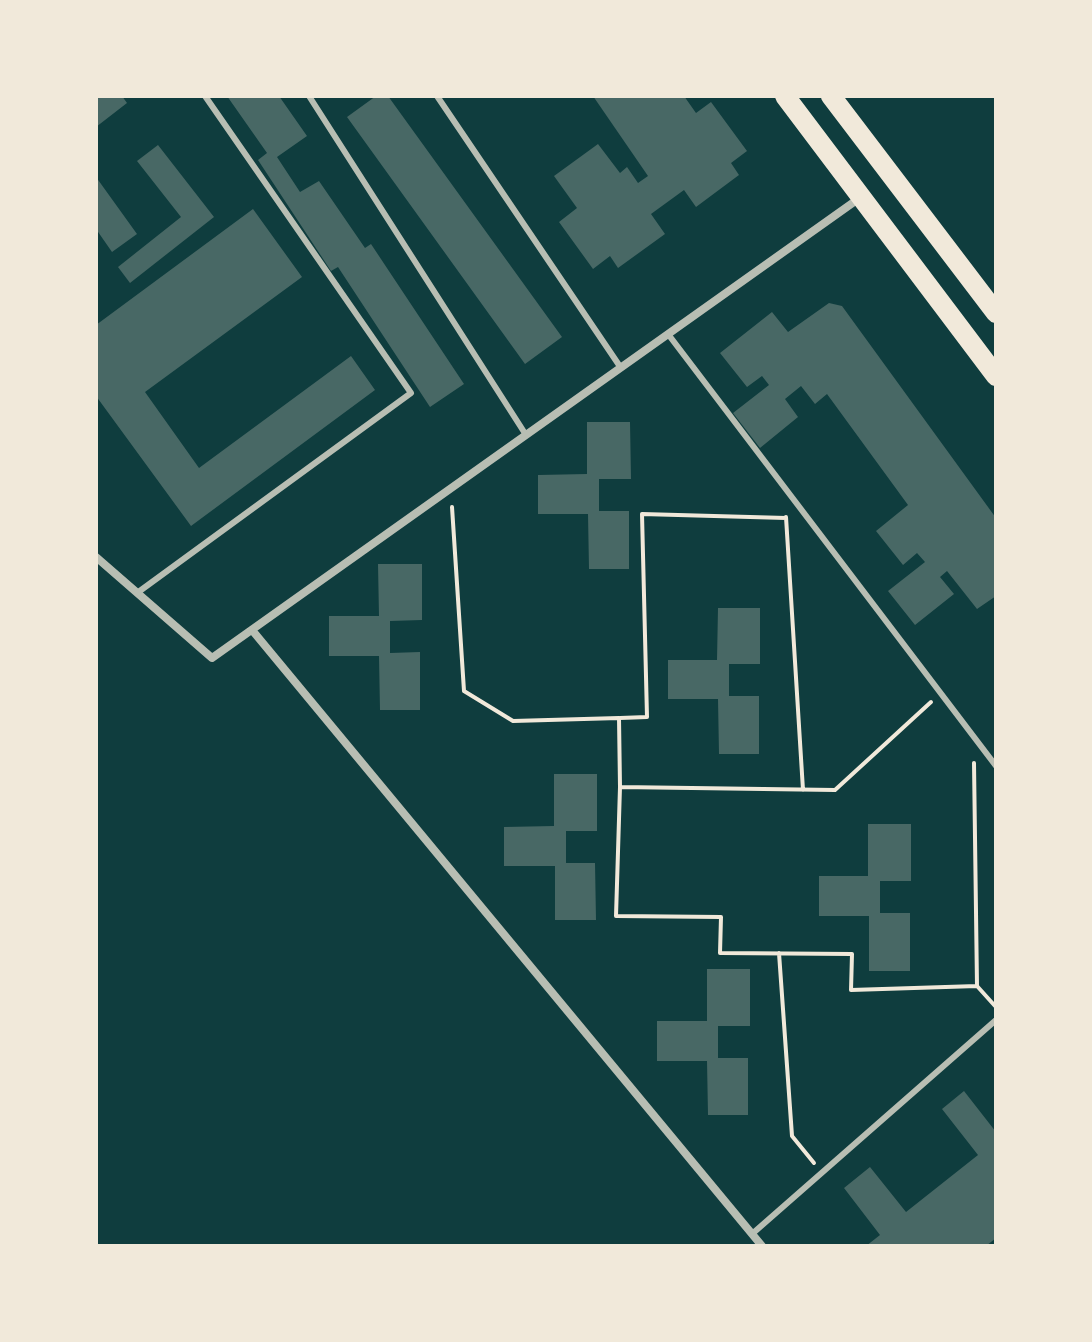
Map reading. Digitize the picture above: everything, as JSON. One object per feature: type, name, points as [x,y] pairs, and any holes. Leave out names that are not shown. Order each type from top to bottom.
[{"type":"main road","points":[[785,96],[996,376]]},
{"type":"main road","points":[[831,96],[996,313]]},
{"type":"street","points":[[96,557],[212,658],[861,197]]},
{"type":"street","points":[[252,630],[762,1246]]},
{"type":"lane","points":[[137,593],[411,393],[205,96]]},
{"type":"lane","points":[[309,96],[526,435]]},
{"type":"lane","points":[[437,96],[621,368]]},
{"type":"lane","points":[[668,334],[996,766]]},
{"type":"lane","points":[[752,1234],[996,1020]]},
{"type":"path","points":[[782,481],[803,790]]},
{"type":"path","points":[[451,489],[464,691],[513,721],[647,717],[642,514],[786,518]]},
{"type":"path","points":[[620,787],[835,790],[941,692]]},
{"type":"path","points":[[619,718],[616,916],[721,917],[720,953],[852,954],[851,990],[977,986]]},
{"type":"path","points":[[974,736],[977,986],[996,1007]]},
{"type":"path","points":[[779,953],[792,1136],[822,1172]]},
{"type":"building","points":[[96,96],[122,96],[127,103],[96,127]]},
{"type":"building","points":[[227,96],[279,96],[307,136],[277,157],[300,192],[319,181],[365,248],[371,244],[464,384],[430,407],[338,267],[331,271],[258,160],[267,153]]},
{"type":"building","points":[[376,96],[388,96],[562,337],[525,364],[347,117]]},
{"type":"building","points":[[593,96],[684,96],[696,113],[711,102],[747,151],[731,163],[739,175],[696,207],[684,190],[651,214],[665,234],[618,268],[610,256],[593,269],[559,222],[577,208],[554,176],[598,144],[620,173],[627,167],[638,183],[648,176]]},
{"type":"building","points":[[158,145],[214,217],[130,283],[118,267],[181,217],[137,161]]},
{"type":"building","points":[[96,177],[137,234],[112,252],[96,229]]},
{"type":"building","points":[[253,209],[302,277],[145,392],[199,468],[351,356],[375,390],[191,526],[96,396],[96,325]]},
{"type":"building","points":[[829,303],[842,306],[996,518],[996,596],[977,609],[947,571],[940,577],[954,594],[915,625],[888,591],[925,562],[917,553],[903,565],[876,531],[908,505],[827,394],[815,404],[801,386],[785,399],[798,417],[760,448],[733,413],[769,385],[762,376],[747,387],[720,353],[772,312],[788,332]]},
{"type":"building","points":[[587,422],[630,422],[631,479],[599,479],[599,511],[629,511],[629,569],[589,569],[588,514],[538,514],[538,475],[587,474]]},
{"type":"building","points":[[378,564],[422,564],[422,620],[390,621],[390,653],[420,652],[420,710],[380,710],[379,656],[329,656],[329,616],[379,616]]},
{"type":"building","points":[[718,608],[760,608],[760,664],[729,664],[729,696],[759,696],[759,754],[719,754],[718,699],[668,699],[668,660],[717,660]]},
{"type":"building","points":[[554,774],[597,774],[597,831],[566,831],[566,863],[595,863],[596,920],[555,920],[555,866],[504,866],[504,827],[554,826]]},
{"type":"building","points":[[868,824],[911,824],[911,881],[880,881],[880,913],[910,913],[910,971],[869,971],[869,916],[819,916],[819,876],[868,876]]},
{"type":"building","points":[[707,969],[750,969],[750,1026],[718,1026],[718,1058],[748,1058],[748,1115],[708,1115],[707,1061],[657,1061],[657,1021],[707,1021]]},
{"type":"building","points":[[964,1091],[996,1132],[996,1238],[986,1246],[866,1246],[880,1235],[844,1188],[870,1167],[906,1212],[978,1155],[942,1109]]}]
